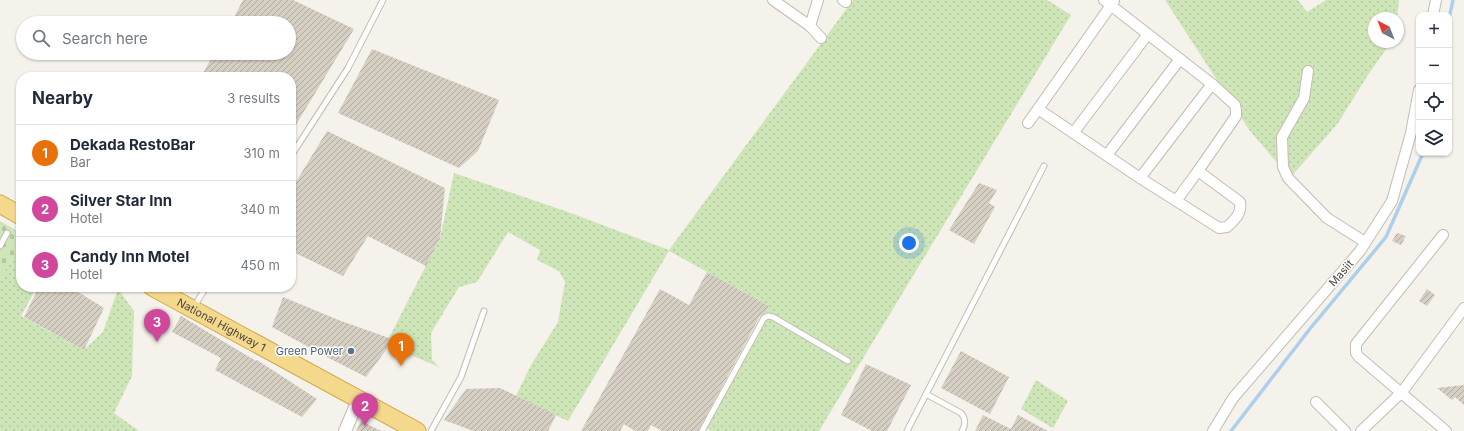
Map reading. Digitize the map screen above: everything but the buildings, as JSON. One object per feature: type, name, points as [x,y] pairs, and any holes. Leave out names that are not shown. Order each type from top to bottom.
[{"type":"highway","points":[[1,206],[16,214]]},
{"type":"highway","name":"National Highway 1","points":[[161,292],[418,431]]},
{"type":"street","points":[[774,0],[810,26],[821,38]]},
{"type":"street","points":[[810,26],[818,0]]},
{"type":"street","points":[[1434,12],[1436,0]]},
{"type":"street","points":[[1028,123],[1110,2],[1212,84],[1235,105],[1236,116],[1176,201]]},
{"type":"street","points":[[1074,132],[1148,34]]},
{"type":"street","points":[[1107,155],[1180,59]]},
{"type":"street","points":[[1308,71],[1304,98],[1282,137],[1284,167],[1288,178],[1327,218],[1365,242]]},
{"type":"street","points":[[1140,178],[1212,84]]},
{"type":"street","name":"Masiit","points":[[1213,431],[1233,398],[1360,251],[1392,201],[1411,133],[1416,106]]},
{"type":"street","points":[[1038,109],[1140,178],[1219,228],[1227,227],[1239,214],[1241,208],[1240,202],[1198,171]]},
{"type":"street","points":[[1443,235],[1356,344],[1356,353],[1446,431]]},
{"type":"street","points":[[1361,431],[1402,392],[1464,308]]},
{"type":"street","points":[[345,431],[359,398]]},
{"type":"street","points":[[1316,402],[1345,431]]},
{"type":"lane","points":[[296,148],[348,68],[383,0]]},
{"type":"lane","points":[[907,431],[1044,166]]},
{"type":"lane","points":[[0,246],[7,233]]},
{"type":"lane","points":[[192,309],[203,292]]},
{"type":"lane","points":[[431,431],[461,376],[484,311]]},
{"type":"lane","points":[[702,431],[764,318],[768,316],[773,317],[848,361]]},
{"type":"lane","points":[[926,394],[961,413],[965,418],[965,425],[962,431]]},
{"type":"green space","points":[[853,0],[1047,0],[1071,15],[819,431],[712,431],[704,427],[769,306],[669,251],[568,421],[516,396],[531,365],[558,322],[565,282],[559,271],[537,260],[540,250],[508,232],[477,282],[459,287],[431,333],[432,360],[439,367],[389,346],[389,338],[440,238],[454,173],[568,212],[669,250]]},
{"type":"green space","points":[[1165,0],[1298,0],[1307,12],[1326,0],[1399,0],[1398,12],[1368,12],[1368,48],[1387,48],[1338,123],[1290,178],[1250,131]]},
{"type":"green space","points":[[0,221],[16,230],[16,250],[0,280]]},
{"type":"green space","points":[[16,250],[16,292],[34,292],[21,316],[84,350],[103,332],[117,292],[120,292],[134,311],[132,376],[114,413],[139,431],[0,431],[0,280]]},
{"type":"green space","points":[[1036,380],[1068,401],[1053,428],[1021,409]]},
{"type":"waterway","points":[[1450,12],[1453,0]]},
{"type":"waterway","points":[[1231,431],[1309,330],[1386,237],[1422,156]]},
{"type":"place","name":"Candy Inn Motel","points":[[157,342]]},
{"type":"place","name":"Green Power","points":[[351,351]]},
{"type":"place","name":"Dekada RestoBar","points":[[401,366]]},
{"type":"place","name":"Silver Star Inn","points":[[365,426]]}]
